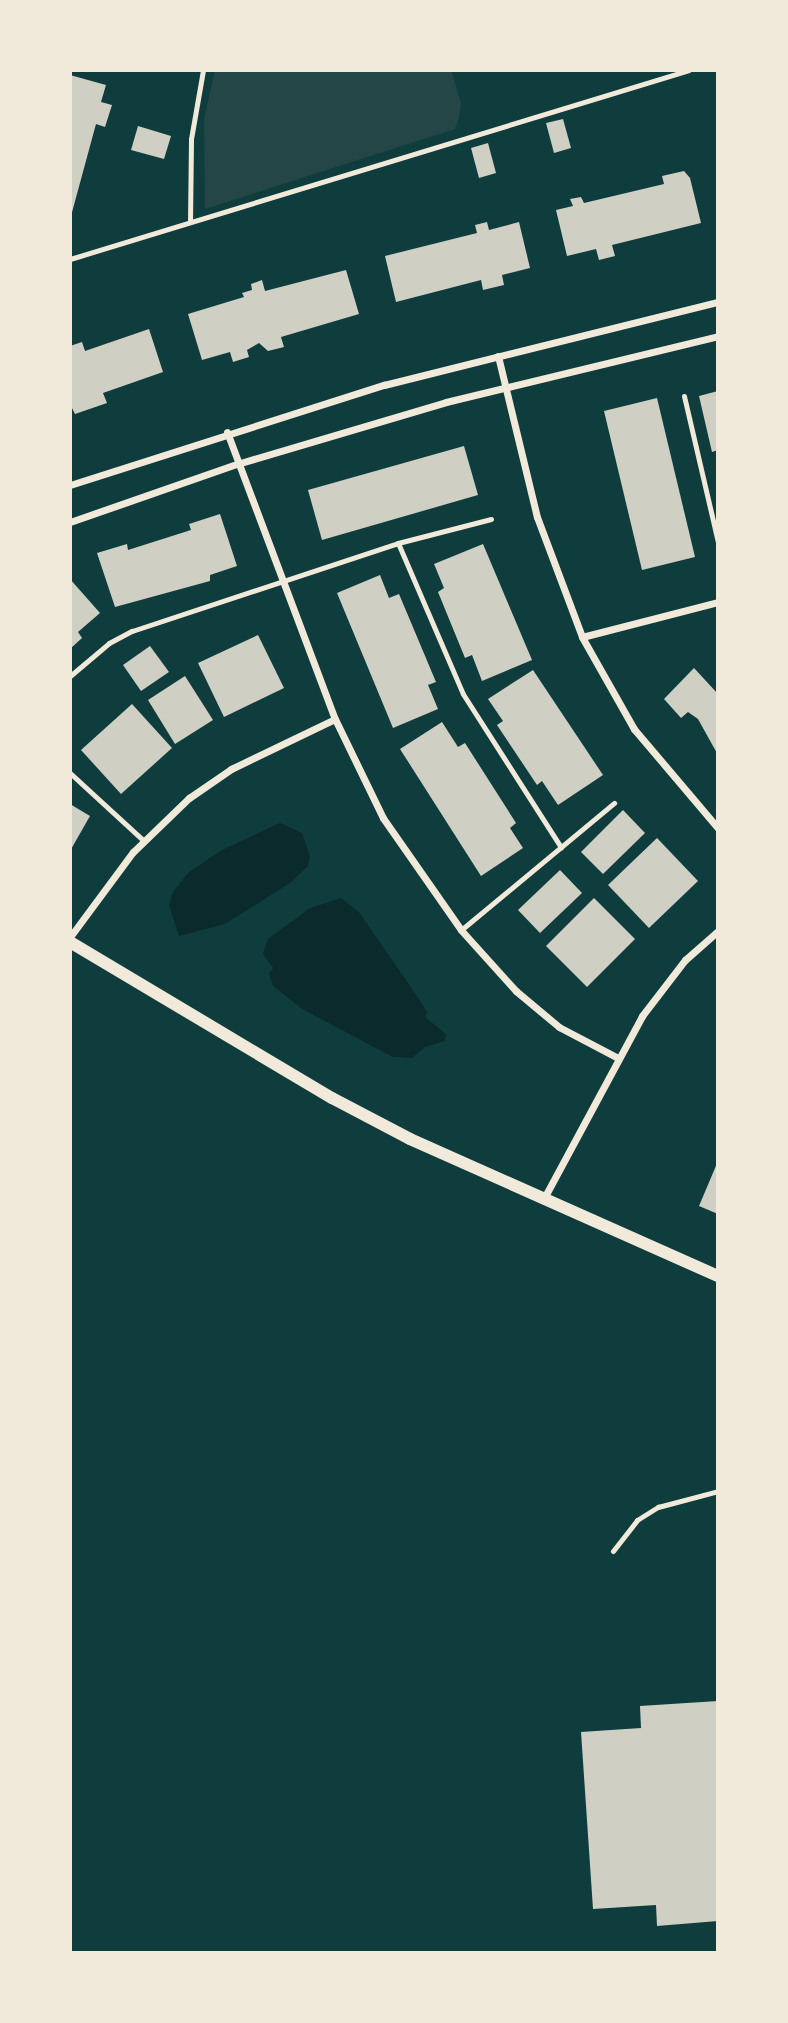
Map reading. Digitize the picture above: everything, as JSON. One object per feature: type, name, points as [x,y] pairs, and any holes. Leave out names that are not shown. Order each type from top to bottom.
[{"type":"street","points":[[70,485],[227,432],[498,356],[718,302]]},
{"type":"street","points":[[70,522],[237,464],[505,388],[718,336]]},
{"type":"street","points":[[498,356],[537,517],[582,637],[634,729],[718,828]]},
{"type":"street","points":[[227,432],[279,580],[335,719],[383,818],[461,930],[530,1005],[618,1058]]},
{"type":"street","points":[[582,637],[718,602]]},
{"type":"street","points":[[335,719],[231,769],[189,798],[144,841],[70,940],[332,1098],[543,1200],[718,1276]]},
{"type":"street","points":[[543,1200],[618,1058],[662,988],[718,931]]},
{"type":"lane","points":[[190,222],[191,139],[203,70]]},
{"type":"lane","points":[[70,258],[689,70]]},
{"type":"lane","points":[[684,396],[718,542]]},
{"type":"lane","points":[[70,676],[109,643],[132,631],[279,580],[398,543],[491,519]]},
{"type":"lane","points":[[398,543],[463,694],[561,847]]},
{"type":"lane","points":[[70,773],[144,841]]},
{"type":"lane","points":[[461,930],[614,803]]},
{"type":"lane","points":[[613,1551],[637,1520],[658,1507],[718,1491]]},
{"type":"shaded area","points":[[215,70],[451,70],[461,103],[459,118],[455,129],[205,209],[204,119]]},
{"type":"shaded area","points":[[280,823],[302,833],[310,857],[307,867],[290,883],[225,924],[179,936],[169,905],[173,892],[189,872],[222,850]]},
{"type":"shaded area","points":[[341,898],[359,912],[419,999],[427,1012],[425,1017],[446,1034],[445,1041],[425,1047],[412,1058],[393,1057],[302,1009],[273,986],[269,974],[273,968],[263,954],[268,939],[310,908]]},
{"type":"building","points":[[70,75],[106,85],[101,102],[112,105],[105,127],[96,124],[71,216]]},
{"type":"building","points":[[563,119],[571,148],[554,153],[546,123]]},
{"type":"building","points":[[138,126],[171,136],[164,159],[131,150]]},
{"type":"building","points":[[488,143],[496,173],[479,178],[471,148]]},
{"type":"building","points":[[684,171],[690,178],[701,223],[612,245],[615,256],[599,260],[596,249],[567,256],[556,210],[573,206],[570,199],[581,197],[584,203],[664,184],[662,176]]},
{"type":"building","points":[[487,222],[489,230],[519,222],[530,268],[502,275],[504,285],[483,290],[481,280],[396,302],[385,256],[477,233],[475,225]]},
{"type":"building","points":[[346,270],[359,314],[281,337],[284,347],[268,351],[259,343],[247,350],[249,357],[233,362],[230,352],[202,360],[188,314],[244,297],[242,293],[252,290],[251,284],[262,280],[265,291]]},
{"type":"building","points":[[149,329],[163,372],[103,393],[107,403],[75,414],[70,404],[70,346],[82,342],[85,351]]},
{"type":"building","points":[[718,391],[718,450],[712,452],[699,396]]},
{"type":"building","points":[[657,398],[695,557],[642,570],[604,411]]},
{"type":"building","points":[[464,446],[478,495],[322,540],[308,490]]},
{"type":"building","points":[[220,514],[237,566],[210,575],[210,581],[115,607],[97,553],[127,544],[128,550],[191,530],[189,524]]},
{"type":"building","points":[[483,544],[532,660],[482,681],[472,655],[465,658],[438,592],[444,588],[434,564]]},
{"type":"building","points":[[380,575],[389,598],[399,594],[436,682],[428,685],[438,709],[393,728],[337,593]]},
{"type":"building","points":[[70,579],[100,613],[78,632],[82,638],[70,649]]},
{"type":"building","points":[[258,635],[284,688],[224,717],[198,663]]},
{"type":"building","points":[[150,646],[169,672],[141,691],[123,665]]},
{"type":"building","points":[[694,668],[718,694],[718,755],[698,719],[688,712],[681,718],[664,699]]},
{"type":"building","points":[[533,670],[603,775],[558,805],[542,781],[537,785],[497,725],[503,721],[488,699]]},
{"type":"building","points":[[185,676],[213,720],[175,744],[148,700]]},
{"type":"building","points":[[132,704],[172,748],[121,794],[81,750]]},
{"type":"building","points":[[442,722],[458,747],[465,743],[516,823],[510,828],[523,848],[481,876],[400,749]]},
{"type":"building","points":[[70,804],[90,816],[70,851]]},
{"type":"building","points":[[623,810],[645,833],[603,874],[581,852]]},
{"type":"building","points":[[657,838],[698,881],[649,928],[608,885]]},
{"type":"building","points":[[560,870],[582,893],[540,933],[518,910]]},
{"type":"building","points":[[594,898],[635,939],[587,987],[546,946]]},
{"type":"building","points":[[718,1161],[718,1214],[699,1206]]},
{"type":"building","points":[[718,1701],[718,1921],[657,1926],[656,1905],[593,1909],[581,1732],[641,1728],[640,1706]]}]
